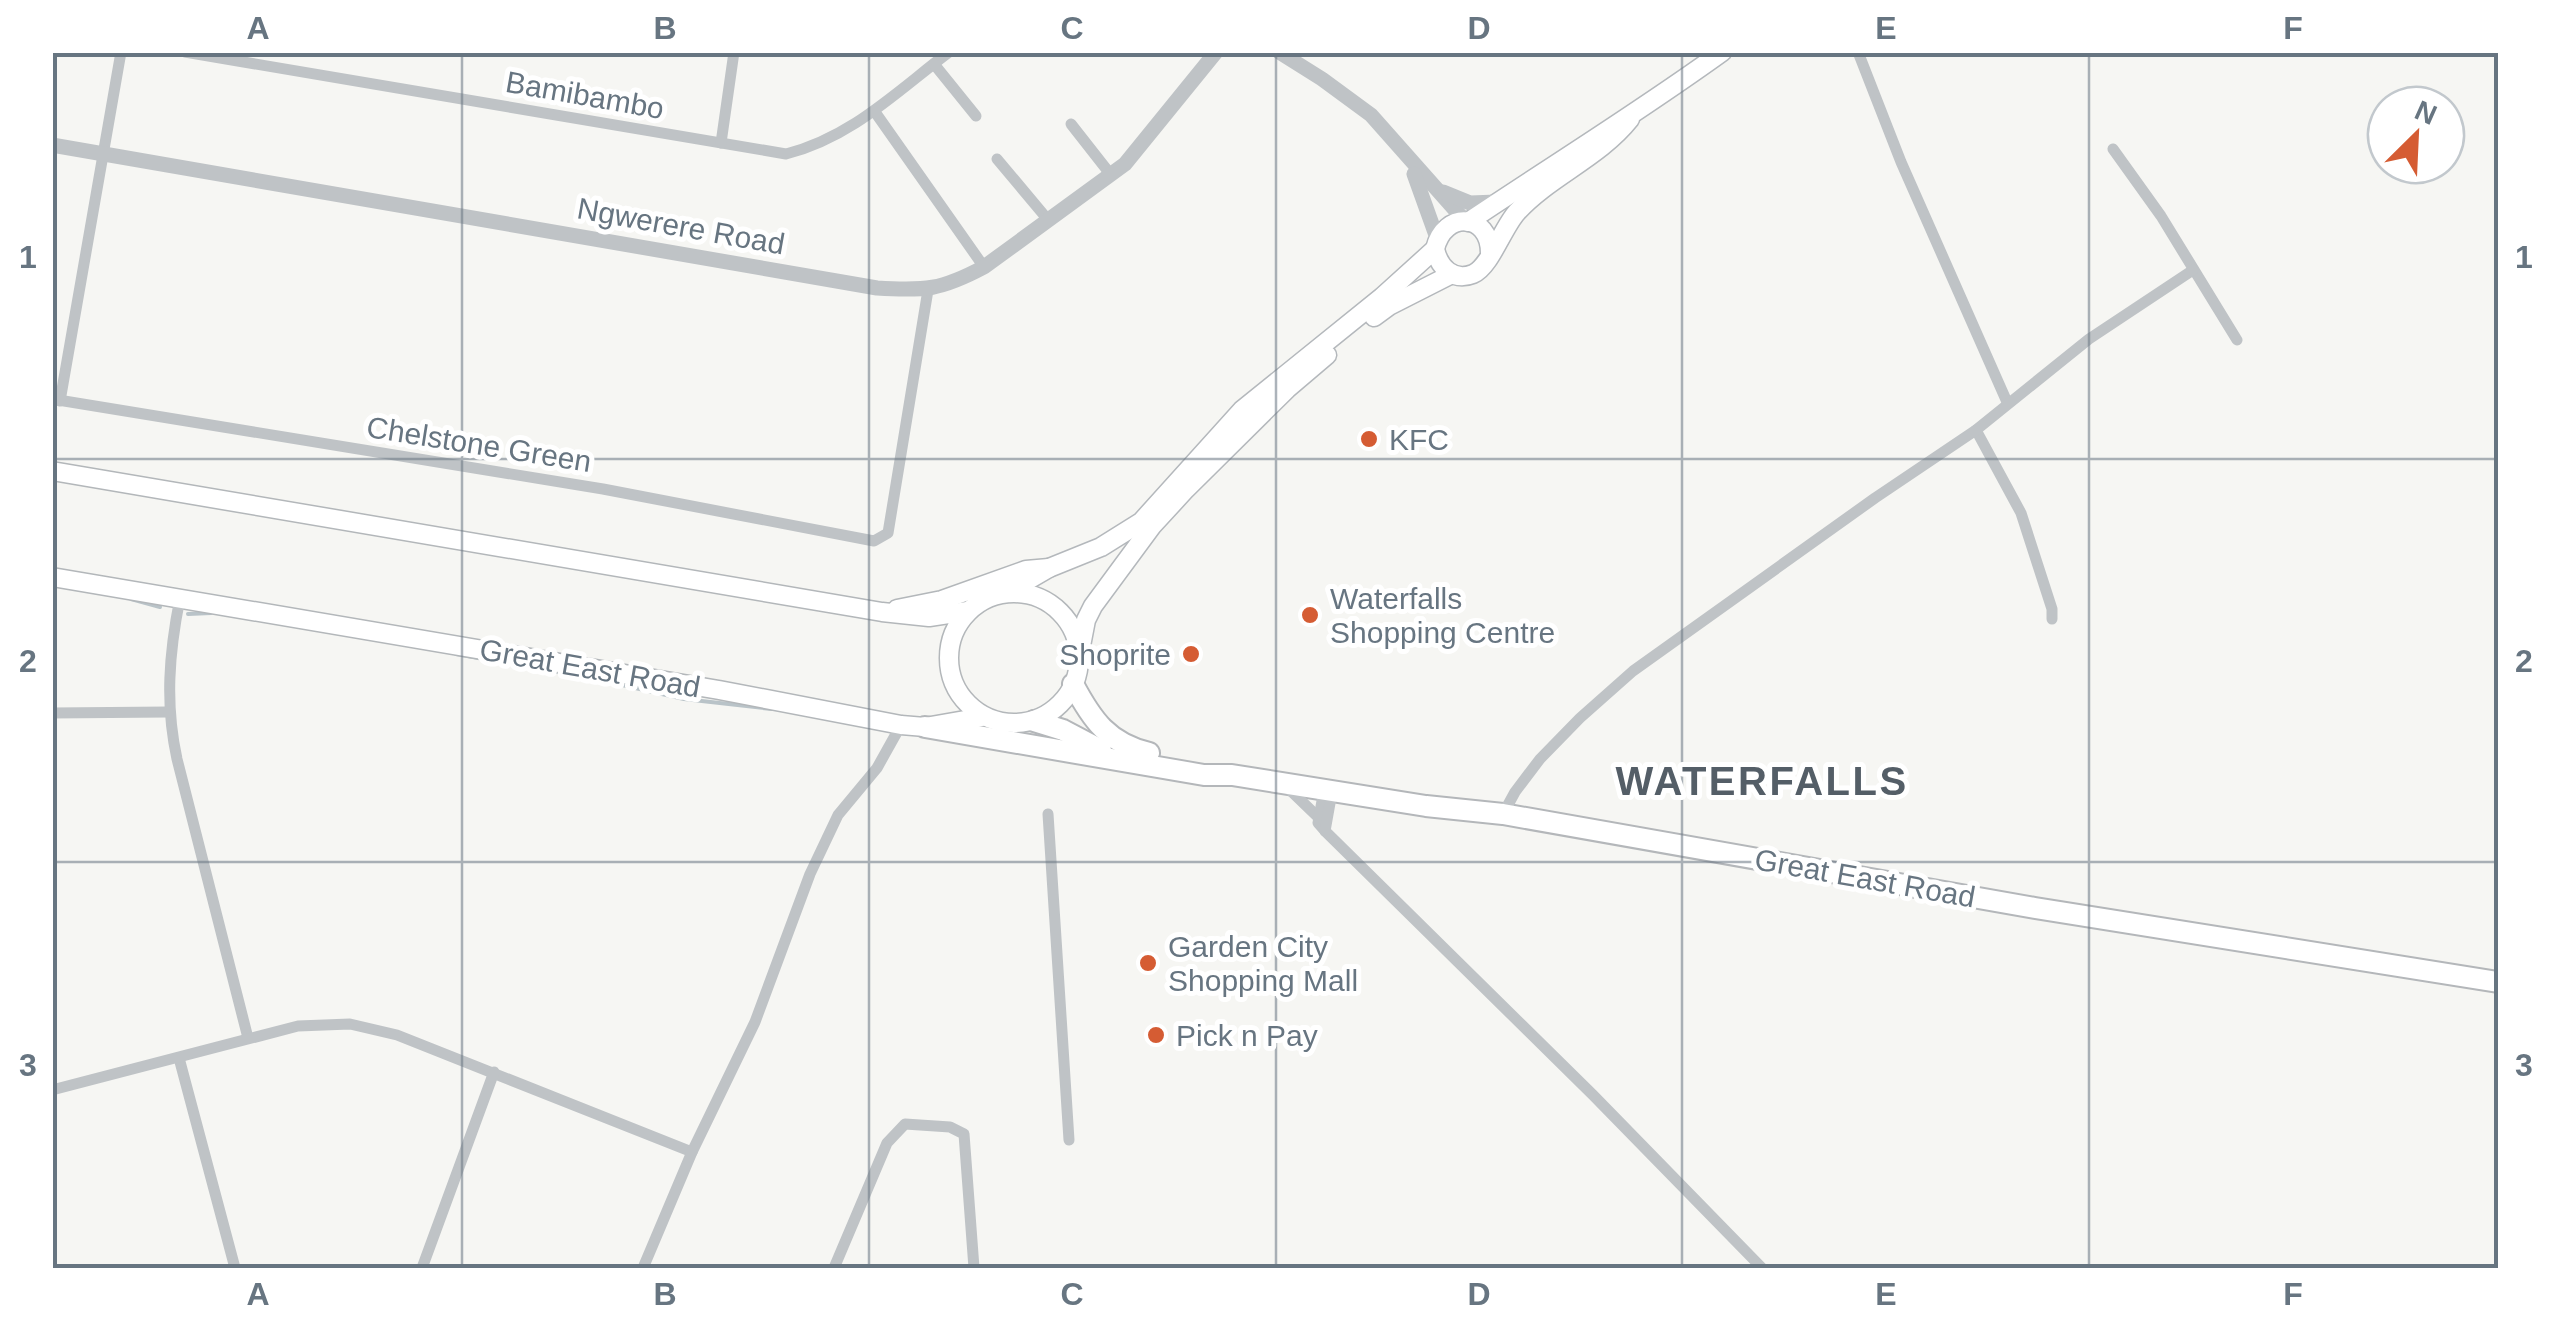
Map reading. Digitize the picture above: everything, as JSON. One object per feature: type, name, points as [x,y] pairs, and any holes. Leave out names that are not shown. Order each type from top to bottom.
[{"type":"highway","name":"Great East Road","points":[[1073,684],[1096,726],[1124,746],[1216,766],[1232,775]]},
{"type":"highway","name":"Great East Road","points":[[1034,720],[1126,760]]},
{"type":"highway","name":"Great East Road","points":[[925,726],[1008,744],[1214,777],[1232,775],[1503,814],[2035,908],[2498,982]]},
{"type":"main road","points":[[1630,119],[1600,132],[1466,221],[1450,224],[1436,244],[1242,410],[1140,522],[1101,546],[1049,568],[1006,593],[979,602],[968,611],[954,632],[949,656],[952,680],[964,702],[982,717],[1016,724],[1034,720],[1058,707],[1073,684],[1086,620],[1093,606],[1152,526],[1287,389],[1389,306],[1452,274],[1473,274],[1483,267],[1517,212],[1607,143],[1630,119],[1722,52]]},
{"type":"main road","points":[[1466,221],[1487,236],[1490,253]]},
{"type":"main road","points":[[1436,244],[1442,267],[1452,274]]},
{"type":"main road","points":[[52,471],[882,612],[929,617],[968,611]]},
{"type":"main road","points":[[882,612],[942,600],[1026,570],[1049,568]]},
{"type":"main road","name":"Great East Road","points":[[52,577],[704,687],[901,726],[925,726]]},
{"type":"main road","points":[[1006,593],[1027,594],[1055,607],[1074,631],[1080,651]]},
{"type":"main road","points":[[925,726],[982,717]]},
{"type":"street","points":[[56,400],[121,52]]},
{"type":"street","name":"Bamibambo","points":[[185,52],[786,154],[832,139],[875,112],[948,52]]},
{"type":"street","points":[[721,143],[734,52]]},
{"type":"street","name":"Ngwerere Road","points":[[52,144],[877,288],[928,290],[984,268],[1111,176],[1138,152],[1216,52]]},
{"type":"street","points":[[1279,52],[1371,115],[1408,161],[1466,221]]},
{"type":"street","points":[[1858,52],[2007,402]]},
{"type":"street","points":[[934,64],[976,116]]},
{"type":"street","points":[[875,112],[984,268]]},
{"type":"street","points":[[1071,124],[1111,176]]},
{"type":"street","points":[[2114,149],[2237,340]]},
{"type":"street","points":[[997,159],[1048,221]]},
{"type":"street","points":[[1408,161],[1436,244]]},
{"type":"street","points":[[1424,178],[1445,194],[1470,202],[1497,202]]},
{"type":"street","points":[[1503,814],[1540,760],[1633,671],[1976,430],[2089,340],[2193,270]]},
{"type":"street","name":"Chelstone Green","points":[[56,400],[603,489],[864,540],[882,538],[889,526],[928,290]]},
{"type":"street","points":[[1976,430],[2021,513],[2052,619]]},
{"type":"street","points":[[180,598],[170,664],[168,712],[248,1038]]},
{"type":"street","points":[[52,713],[168,712]]},
{"type":"street","points":[[643,1268],[692,1152],[755,1022],[810,874],[838,815],[876,768],[901,726]]},
{"type":"street","points":[[1282,784],[1304,800],[1762,1268]]},
{"type":"street","points":[[1322,822],[1328,791]]},
{"type":"street","points":[[1322,822],[1357,796]]},
{"type":"street","points":[[1048,814],[1069,1140]]},
{"type":"street","points":[[52,1090],[298,1026],[350,1024],[397,1035],[692,1152]]},
{"type":"street","points":[[179,1058],[235,1268]]},
{"type":"street","points":[[422,1268],[494,1072]]},
{"type":"street","points":[[834,1268],[887,1143],[905,1124],[928,1124],[950,1126],[964,1134],[974,1268]]},
{"type":"waterway","points":[[131,599],[160,607]]},
{"type":"waterway","points":[[188,614],[211,613]]},
{"type":"waterway","points":[[456,654],[684,699],[772,709]]},
{"type":"place","name":"KFC","points":[[1369,439]]},
{"type":"place","name":"Waterfalls Shopping Centre","points":[[1310,615]]},
{"type":"place","name":"Shoprite","points":[[1191,654]]},
{"type":"place","name":"Garden City Shopping Mall","points":[[1148,963]]},
{"type":"place","name":"Pick n Pay","points":[[1156,1035]]},
{"type":"district","name":"WATERFALLS","points":[[1762,781]]}]
